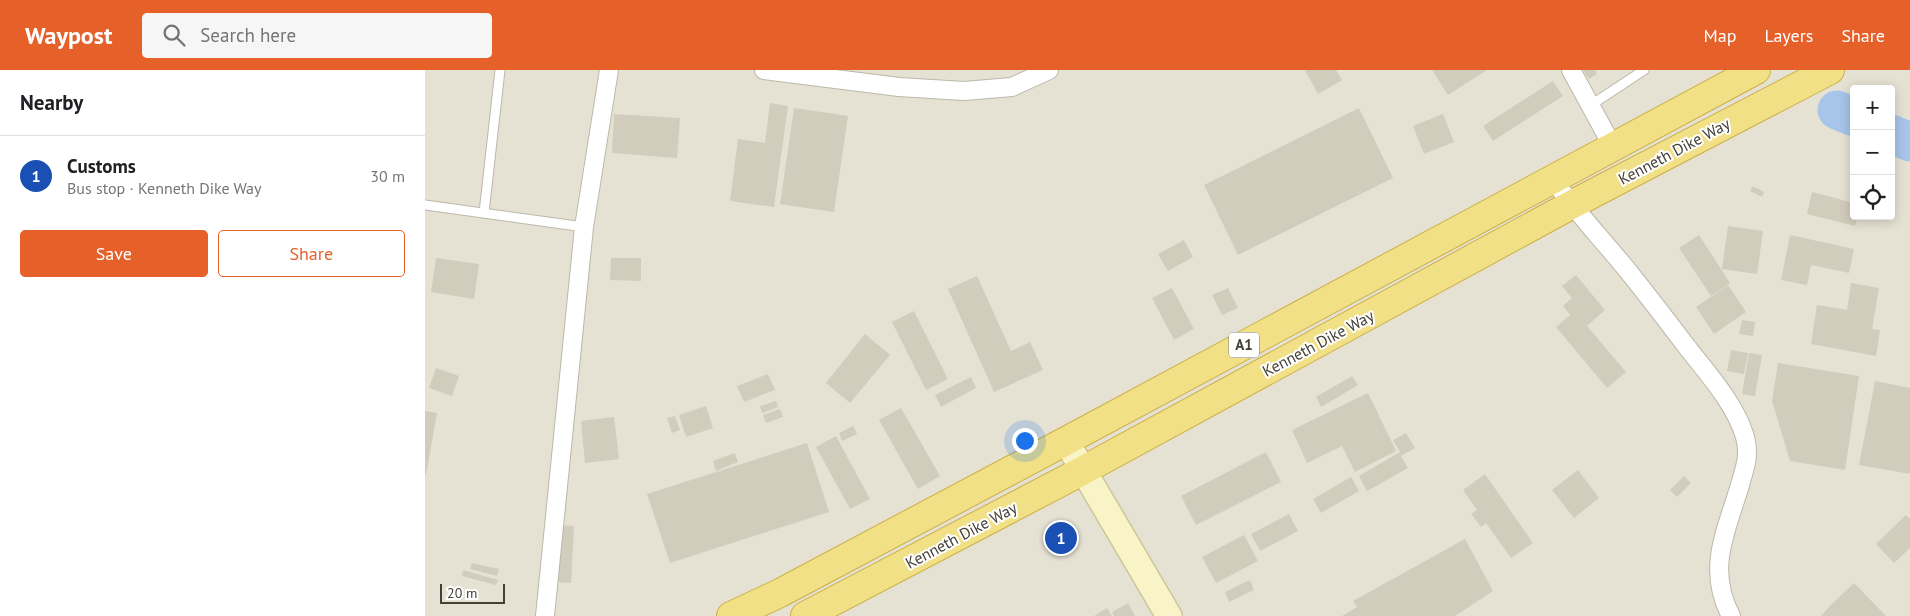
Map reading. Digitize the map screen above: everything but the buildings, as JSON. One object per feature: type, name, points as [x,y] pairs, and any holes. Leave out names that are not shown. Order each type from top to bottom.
[{"type":"highway","name":"Kenneth Dike Way","points":[[731,616],[1066,441],[1755,70]]},
{"type":"highway","name":"Kenneth Dike Way","points":[[805,616],[1082,471],[1571,205],[1830,70]]},
{"type":"highway","points":[[1371,277],[1387,306]]},
{"type":"highway","points":[[1260,337],[1275,366]]},
{"type":"main road","points":[[1066,441],[1169,616]]},
{"type":"street","points":[[545,616],[584,227],[609,70]]},
{"type":"street","points":[[764,70],[899,87],[964,91],[1012,87],[1049,70]]},
{"type":"street","points":[[1571,70],[1613,147]]},
{"type":"street","points":[[1553,179],[1571,205],[1632,276],[1729,402],[1745,436],[1748,459],[1719,559],[1719,584],[1731,616]]},
{"type":"lane","points":[[484,213],[500,70]]},
{"type":"lane","points":[[1591,106],[1644,70]]},
{"type":"lane","points":[[425,205],[584,227]]},
{"type":"shaded area","points":[[425,70],[1910,70],[1910,616],[425,616]]},
{"type":"waterway","points":[[1837,110],[1850,115]]},
{"type":"waterway","points":[[1895,136],[1910,142]]},
{"type":"place","name":"Customs","points":[[1061,538]]}]
